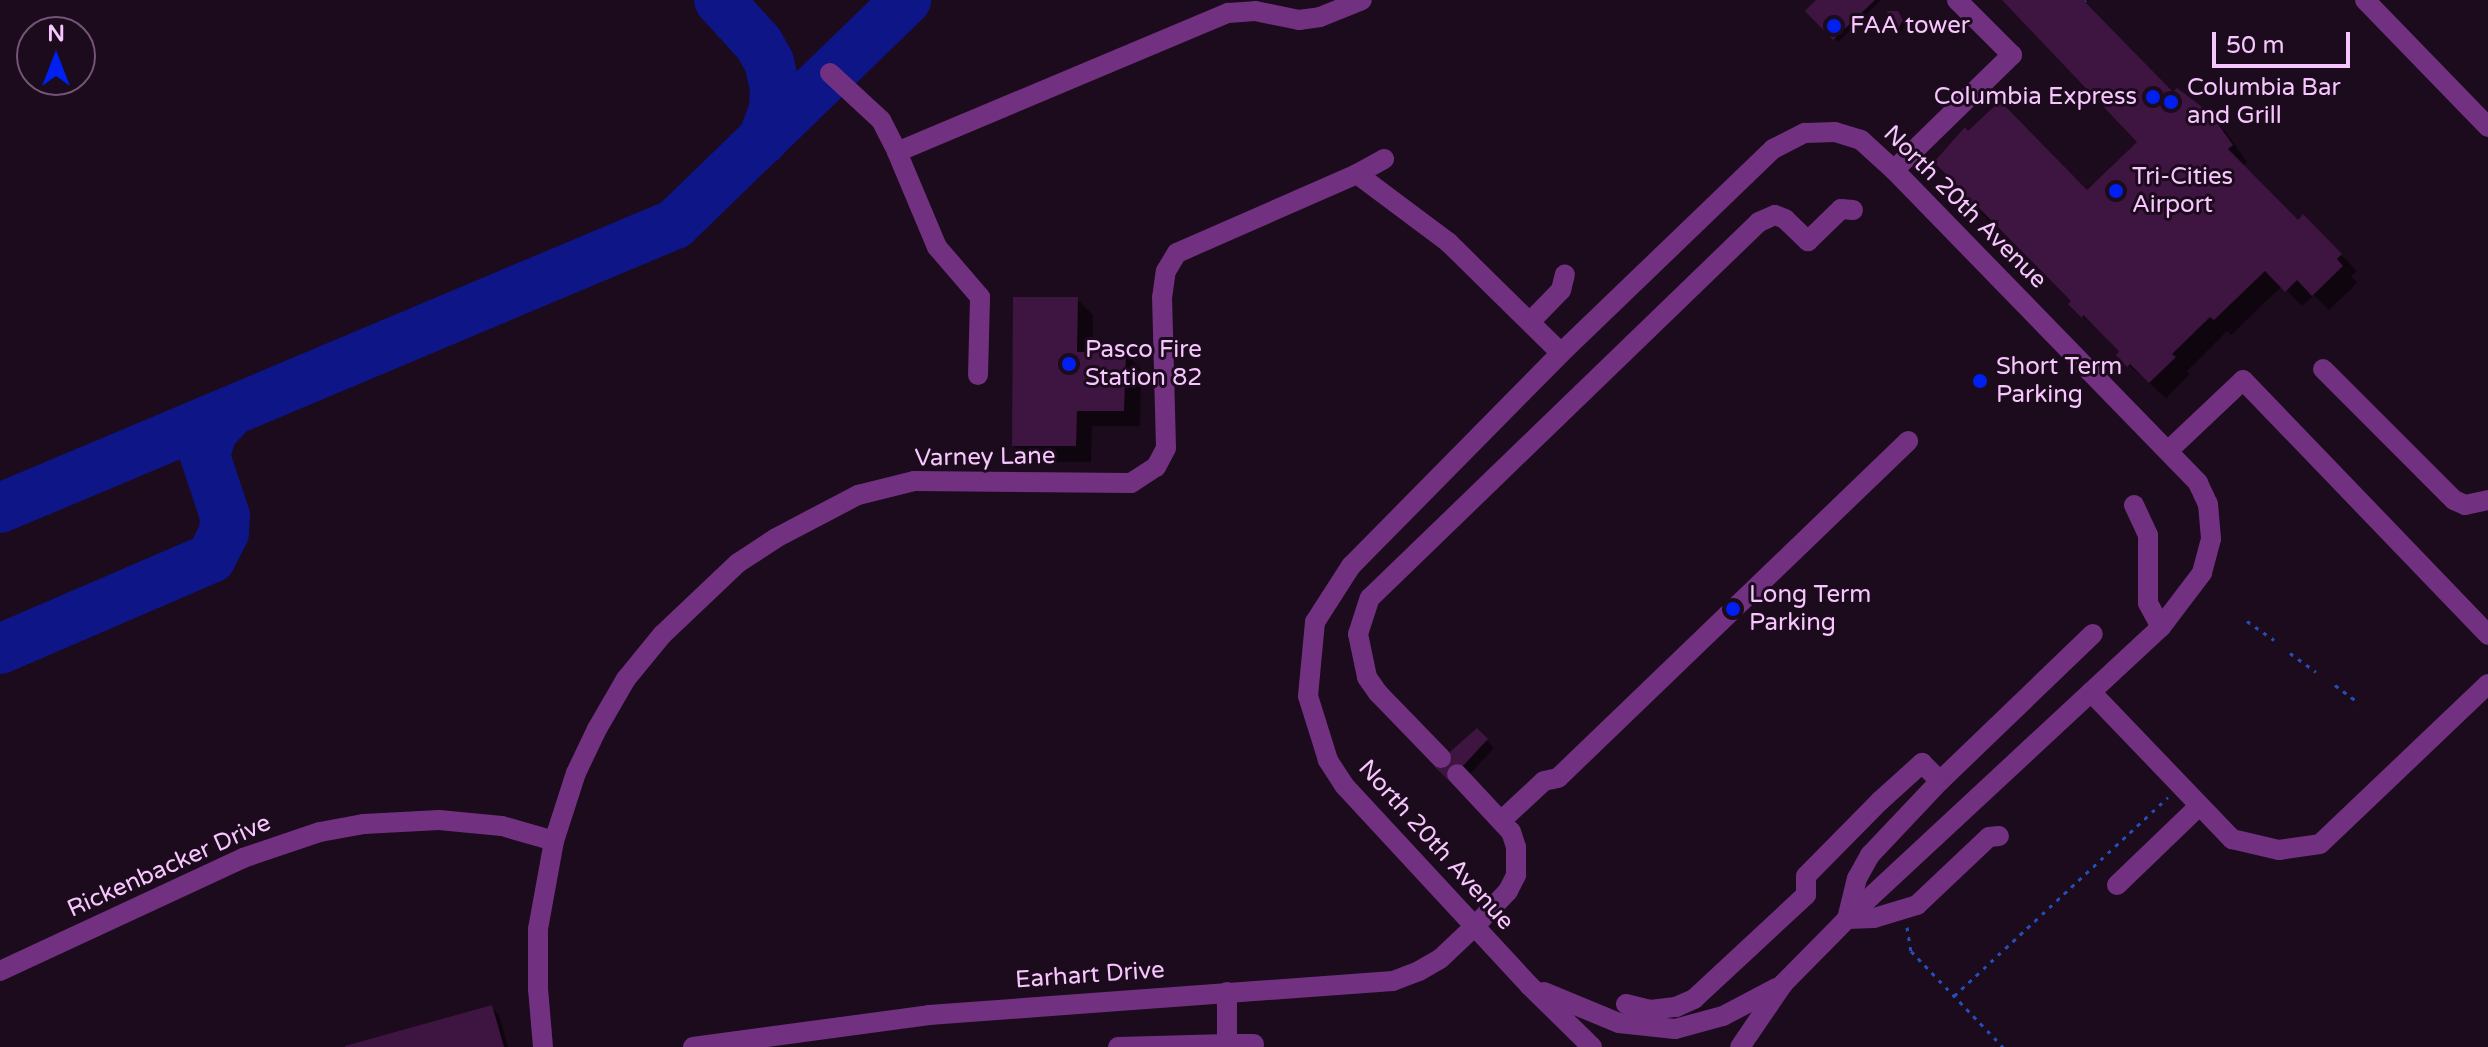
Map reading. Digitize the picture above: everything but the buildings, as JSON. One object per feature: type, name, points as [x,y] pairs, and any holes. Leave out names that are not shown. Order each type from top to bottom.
[{"type":"street","points":[[897,152],[1228,13],[1255,11],[1299,20],[1320,17],[1362,0]]},
{"type":"street","points":[[1894,170],[2012,55],[1957,0]]},
{"type":"street","points":[[2365,0],[2488,127]]},
{"type":"street","points":[[830,73],[881,120],[937,247],[980,297],[978,375]]},
{"type":"street","name":"North 20th Avenue","points":[[1592,1047],[1529,985],[1344,785],[1328,760],[1308,696],[1315,622],[1351,566],[1561,353],[1773,149],[1788,140],[1820,131],[1861,140],[1894,170],[2168,451],[2204,494],[2211,539],[2202,573],[2161,627],[1847,919],[1783,984],[1740,1047]]},
{"type":"street","name":"Varney Lane","points":[[543,1047],[538,989],[538,929],[554,841],[576,773],[626,679],[662,635],[738,563],[776,538],[858,495],[914,481],[1131,483],[1156,467],[1166,448],[1162,298],[1166,271],[1177,253],[1357,174],[1384,159]]},
{"type":"street","points":[[1357,174],[1448,242],[1561,353]]},
{"type":"street","points":[[1441,758],[1378,693],[1367,677],[1358,634],[1361,619],[1376,590],[1766,216],[1785,219],[1808,241],[1841,209],[1853,210]]},
{"type":"street","points":[[2323,369],[2454,500],[2465,505],[2488,500]]},
{"type":"street","points":[[2168,451],[2243,380],[2488,635]]},
{"type":"street","points":[[1457,774],[1502,820],[1544,781],[1558,778],[1908,441]]},
{"type":"street","points":[[2134,505],[2148,535],[2148,603],[2161,627]]},
{"type":"street","points":[[1999,836],[1989,837],[1917,905],[1874,918],[1847,919],[1857,878],[1870,855],[1940,781],[2093,634]]},
{"type":"street","points":[[2091,692],[2198,807],[2240,843],[2279,850],[2320,844],[2488,684]]},
{"type":"street","points":[[1626,1004],[1650,1010],[1676,1007],[1694,999],[1806,895],[1806,876],[1840,838],[1922,763],[1940,781]]},
{"type":"street","points":[[2117,885],[2198,807]]},
{"type":"street","name":"Rickenbacker Drive","points":[[0,971],[243,858],[320,832],[389,821],[439,820],[502,826],[554,841]]},
{"type":"street","name":"Earhart Drive","points":[[693,1047],[929,1015],[1393,981],[1440,959],[1508,891],[1516,875],[1516,847],[1502,820]]},
{"type":"street","points":[[1529,985],[1619,1023],[1675,1029],[1723,1016],[1783,984]]},
{"type":"street","points":[[1227,992],[1227,1044]]},
{"type":"street","points":[[1118,1047],[1254,1044]]},
{"type":"path","points":[[2247,621],[2274,640]]},
{"type":"path","points":[[2290,653],[2316,672]]},
{"type":"path","points":[[2335,685],[2359,703]]},
{"type":"path","points":[[1954,996],[2171,795]]},
{"type":"path","points":[[1907,919],[1911,951],[2003,1047]]},
{"type":"taxiway","points":[[719,0],[759,44],[769,62],[775,88],[774,109],[763,140]]},
{"type":"taxiway","points":[[0,508],[675,224],[906,0]]},
{"type":"taxiway","points":[[0,649],[211,558],[224,533],[225,516],[205,456],[212,432],[231,411]]},
{"type":"place","name":"FAA tower","points":[[1834,26]]},
{"type":"place","name":"Columbia Express","points":[[2153,97]]},
{"type":"place","name":"Columbia Bar and Grill","points":[[2171,102]]},
{"type":"place","name":"Tri-Cities Airport","points":[[2116,191]]},
{"type":"place","name":"Pasco Fire Station 82","points":[[1069,364]]},
{"type":"place","name":"Short Term Parking","points":[[1980,381]]},
{"type":"place","name":"Long Term Parking","points":[[1733,609]]}]
